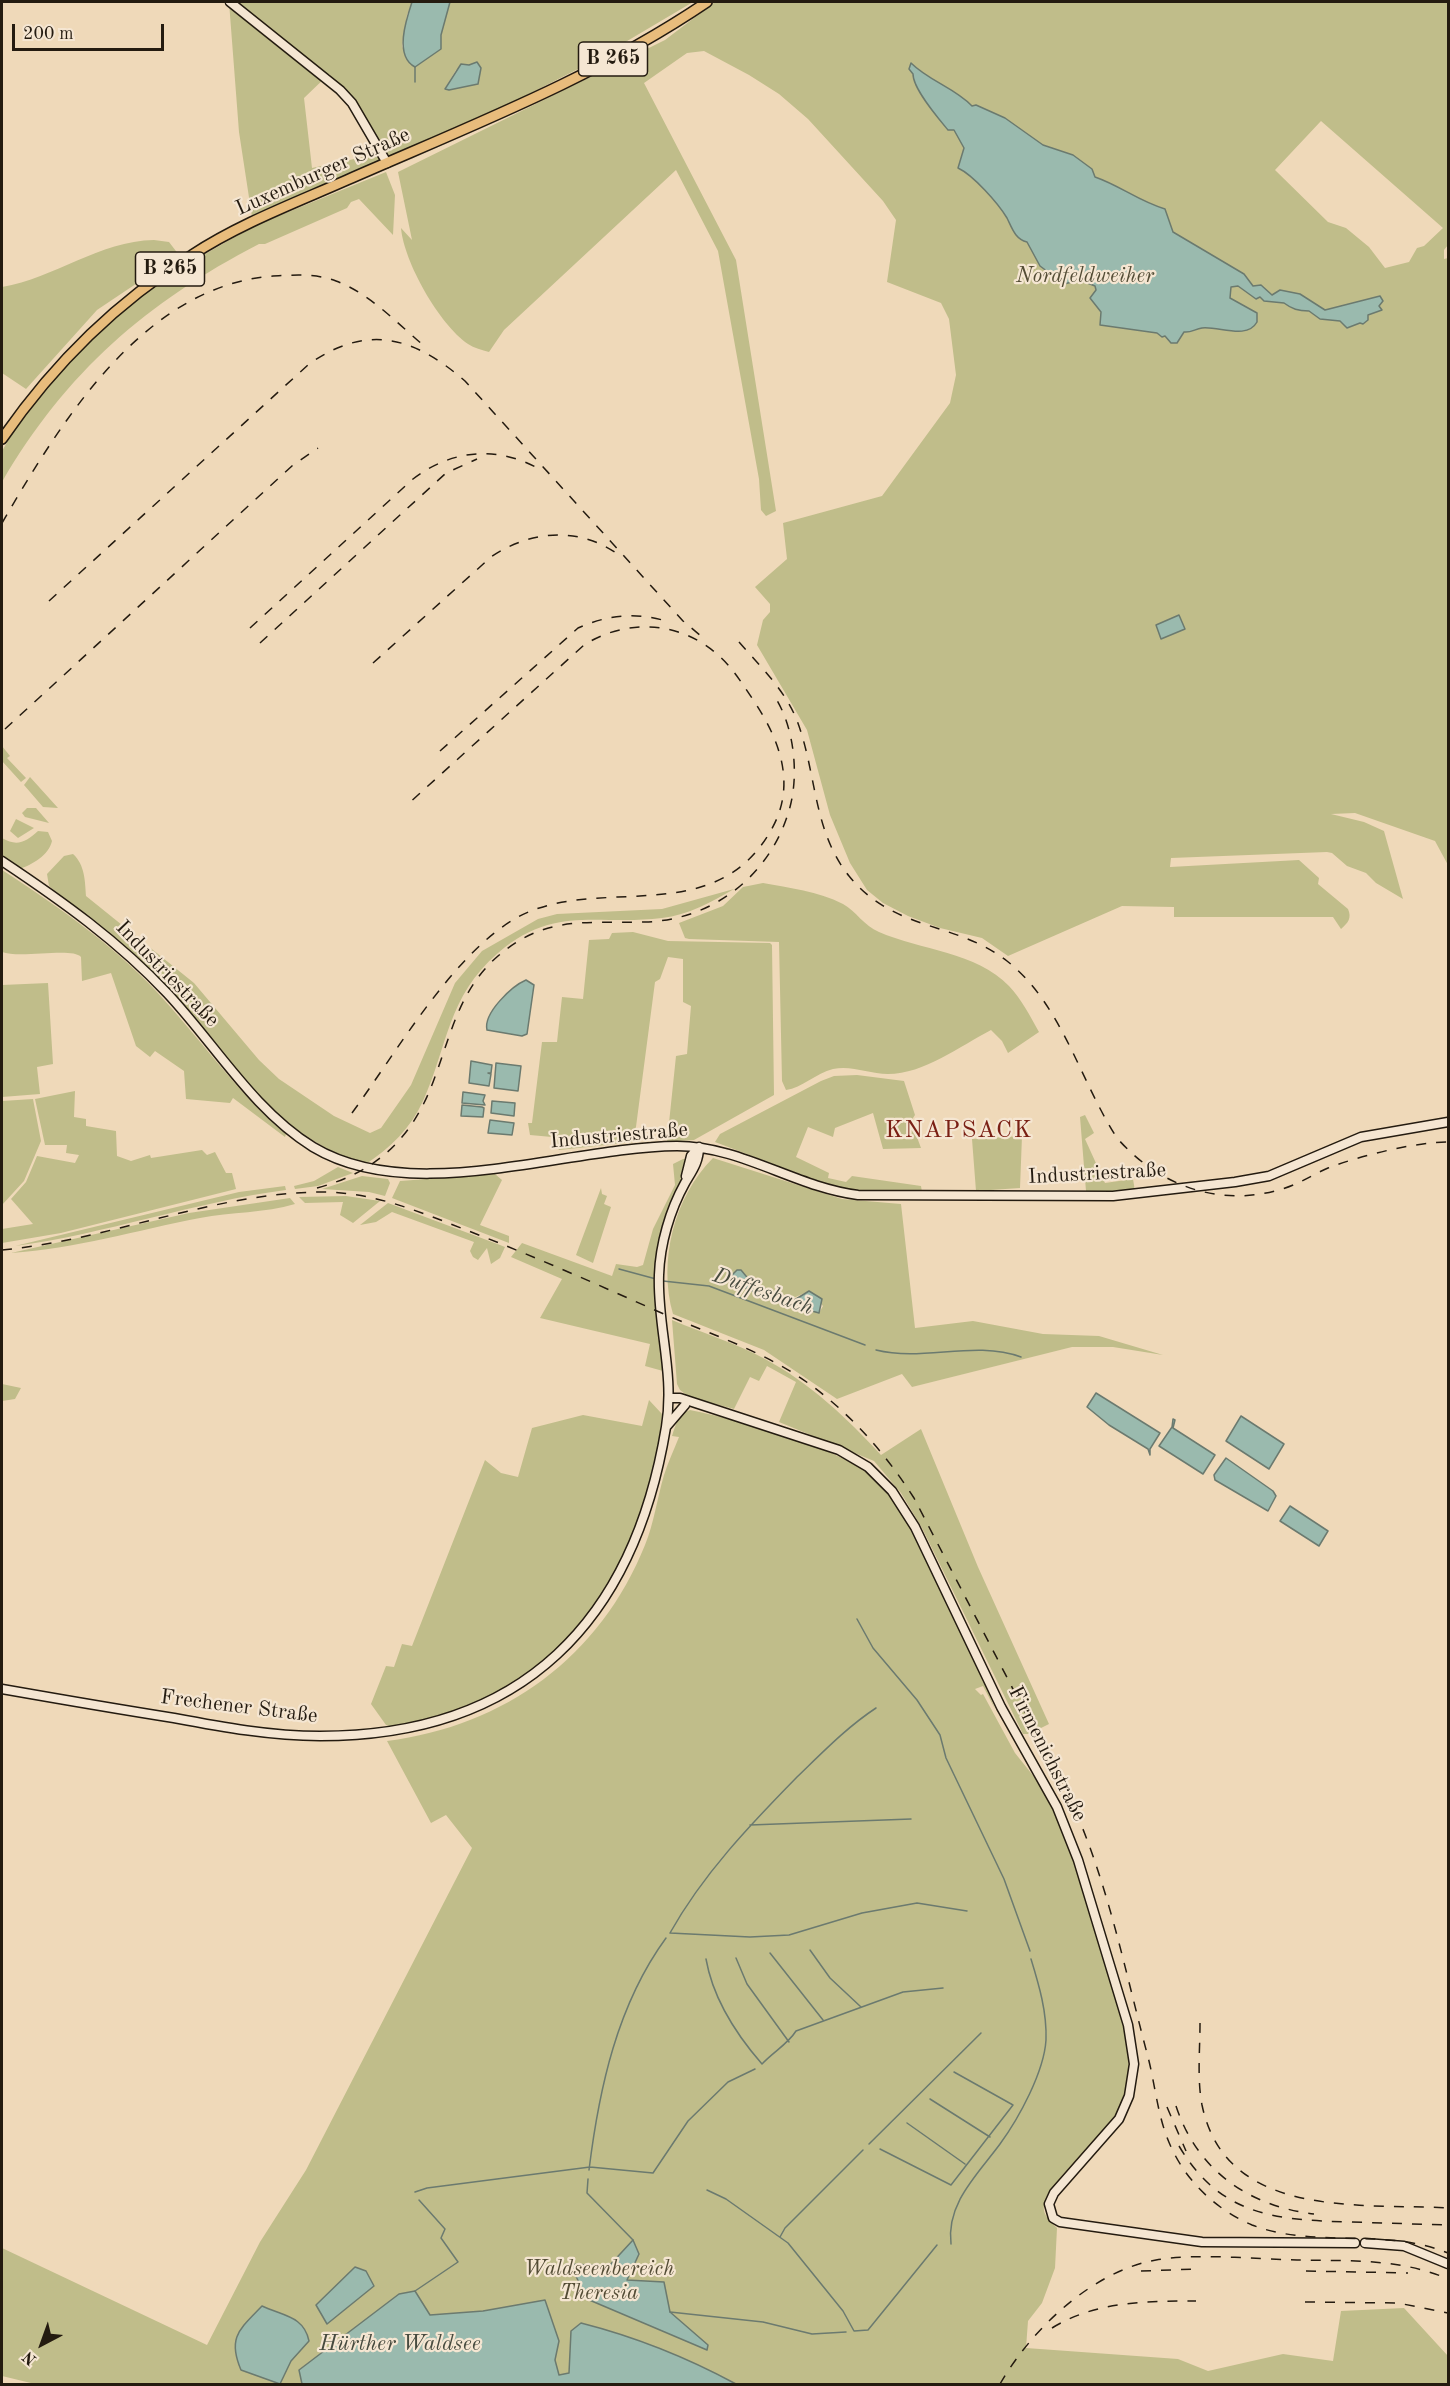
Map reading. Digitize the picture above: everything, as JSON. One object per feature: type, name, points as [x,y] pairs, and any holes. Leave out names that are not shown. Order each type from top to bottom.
[{"type":"main road","points":[[230,2],[340,90],[352,103],[387,163]]},
{"type":"main road","name":"Luxemburger Straße","points":[[2,439],[25,405],[62,362],[107,317],[156,278],[217,241],[560,87],[624,54],[706,2]]},
{"type":"main road","name":"Industriestraße","points":[[2,861],[111,939],[168,994],[271,1113],[312,1146],[345,1163],[384,1172],[420,1173],[471,1170],[647,1147],[699,1147],[740,1156],[830,1189],[858,1195],[1113,1196],[1262,1178],[1361,1137],[1449,1122]]},
{"type":"main road","name":"Frechener Straße","points":[[2,1689],[214,1725],[295,1735],[386,1733],[428,1724],[463,1713],[507,1692],[547,1664],[598,1609],[632,1549],[654,1480],[666,1426],[669,1398],[667,1352],[659,1286],[663,1243],[686,1181],[691,1156],[699,1147]]},
{"type":"main road","name":"Firmenichstraße","points":[[669,1398],[685,1405],[706,1406]]},
{"type":"main road","name":"Firmenichstraße","points":[[669,1398],[680,1398],[839,1450],[868,1467],[892,1491],[915,1527],[1001,1707],[1064,1823],[1128,2025],[1134,2064],[1131,2090],[1119,2119],[1052,2196],[1049,2211],[1053,2218],[1060,2222],[1202,2242],[1355,2243]]},
{"type":"main road","points":[[666,1426],[685,1405]]},
{"type":"main road","points":[[1365,2243],[1404,2246],[1449,2264]]},
{"type":"green space","points":[[229,2],[412,2],[407,15],[402,46],[407,60],[418,64],[441,49],[441,35],[450,2],[693,2],[590,63],[517,100],[252,217],[239,132]],"holes":[[[477,62],[481,68],[478,84],[445,88],[456,70]],[[329,74],[348,94],[387,152],[312,168],[304,98]]]},
{"type":"green space","points":[[715,2],[1448,2],[1448,245],[1444,250],[1444,259],[1448,258],[1448,865],[1435,841],[1355,813],[1331,814],[1364,822],[1384,831],[1403,899],[1376,883],[1366,873],[1347,866],[1332,853],[1327,852],[1171,858],[1170,867],[1299,860],[1319,878],[1318,884],[1348,909],[1349,920],[1341,929],[1333,917],[1174,917],[1174,907],[1122,906],[1008,956],[982,938],[940,928],[908,916],[883,903],[867,890],[850,863],[830,815],[807,730],[757,645],[763,620],[770,612],[770,604],[755,587],[787,559],[783,523],[882,496],[950,403],[956,375],[949,319],[941,303],[887,282],[896,220],[883,201],[808,119],[779,94],[704,51],[687,53],[644,83],[736,260],[776,511],[766,516],[761,510],[759,479],[718,251],[676,170],[504,330],[489,352],[468,344],[446,322],[416,274],[404,242],[401,228],[412,240],[398,172],[665,40]],"holes":[[[1321,121],[1443,228],[1424,246],[1417,248],[1409,262],[1385,268],[1369,247],[1346,228],[1328,222],[1275,170]]]},
{"type":"green space","points":[[386,172],[395,195],[393,235],[359,199],[351,202],[347,208],[265,244],[259,244],[218,266],[145,316],[112,343],[53,407],[2,482],[2,451],[25,412],[62,369],[118,314],[179,269],[254,226]]},
{"type":"green space","points":[[154,240],[169,242],[179,255],[97,310],[26,389],[2,373],[2,287],[40,276],[115,246]]},
{"type":"green space","points":[[2,746],[10,756],[7,758],[26,778],[21,782],[2,761]]},
{"type":"green space","points":[[30,777],[58,808],[43,807],[24,785]]},
{"type":"green space","points":[[27,808],[36,808],[49,823],[25,817],[22,813]]},
{"type":"green space","points":[[16,819],[34,828],[18,838],[10,831]]},
{"type":"green space","points":[[38,831],[48,832],[52,841],[47,851],[39,859],[19,869],[2,858],[2,838],[17,843]]},
{"type":"green space","points":[[73,854],[82,868],[86,896],[194,983],[259,1060],[279,1079],[334,1116],[370,1133],[381,1128],[411,1085],[455,983],[482,951],[538,919],[557,914],[662,909],[734,889],[681,914],[639,920],[577,920],[538,928],[518,938],[498,953],[468,987],[458,1005],[418,1111],[406,1129],[366,1164],[331,1150],[300,1131],[271,1108],[245,1082],[173,995],[136,956],[49,886],[47,874],[64,856]]},
{"type":"green space","points":[[2,870],[82,926],[139,973],[251,1101],[286,1134],[285,1137],[233,1098],[230,1103],[186,1099],[184,1071],[155,1051],[150,1057],[136,1046],[111,973],[82,981],[81,957],[76,954],[2,952]]},
{"type":"green space","points":[[763,883],[824,896],[848,907],[879,932],[981,966],[1009,986],[1022,1002],[1039,1032],[1008,1053],[1002,1041],[991,1030],[941,1058],[915,1069],[888,1074],[847,1068],[833,1069],[786,1090],[782,1081],[779,942],[689,939],[685,938],[679,923],[723,906],[743,887]]},
{"type":"green space","points":[[633,932],[668,941],[770,943],[772,945],[774,1095],[694,1140],[667,1142],[676,1056],[687,1054],[691,1006],[683,1002],[683,959],[668,957],[660,979],[655,982],[634,1142],[559,1150],[552,1137],[530,1135],[528,1123],[532,1123],[542,1042],[557,1042],[562,997],[583,999],[589,940],[609,939],[612,933]]},
{"type":"green space","points":[[48,983],[53,1064],[37,1067],[40,1094],[2,1097],[2,985]]},
{"type":"green space","points":[[857,1075],[904,1081],[915,1115],[911,1121],[921,1148],[883,1149],[873,1113],[835,1128],[833,1137],[808,1127],[796,1157],[829,1173],[828,1178],[846,1182],[852,1176],[921,1186],[922,1192],[859,1192],[834,1187],[715,1142],[720,1134],[821,1081],[834,1076]]},
{"type":"green space","points":[[75,1091],[74,1117],[86,1119],[86,1126],[116,1131],[117,1156],[131,1161],[150,1155],[151,1158],[202,1150],[207,1155],[215,1152],[226,1173],[232,1173],[236,1189],[61,1233],[2,1243],[2,1229],[33,1224],[11,1199],[26,1182],[37,1156],[75,1163],[79,1155],[66,1153],[67,1145],[45,1145],[35,1099]]},
{"type":"green space","points":[[33,1099],[41,1141],[24,1181],[2,1205],[2,1101]]},
{"type":"green space","points":[[1085,1115],[1094,1133],[1085,1139],[1105,1183],[1133,1179],[1135,1191],[1086,1191],[1080,1117]]},
{"type":"green space","points":[[1022,1136],[1020,1188],[976,1191],[972,1139]]},
{"type":"green space","points":[[713,1158],[842,1199],[901,1204],[915,1328],[973,1321],[1043,1334],[1099,1336],[1163,1355],[1113,1347],[1072,1347],[912,1387],[902,1374],[837,1399],[764,1350],[673,1314],[667,1273],[669,1252],[679,1211],[699,1174]],"holes":[[[741,1270],[751,1280],[775,1295],[789,1300],[809,1291],[823,1306],[819,1313],[773,1300],[732,1275]]]},
{"type":"green space","points":[[686,1159],[681,1181],[659,1242],[654,1273],[655,1306],[663,1371],[645,1366],[650,1344],[540,1318],[562,1279],[511,1257],[522,1243],[612,1276],[616,1264],[637,1267],[643,1265],[653,1229],[675,1185],[673,1164]]},
{"type":"green space","points":[[338,1167],[353,1173],[318,1186],[295,1189],[294,1186],[314,1181]]},
{"type":"green space","points":[[495,1174],[502,1180],[480,1225],[509,1236],[509,1243],[392,1198],[400,1181]]},
{"type":"green space","points":[[362,1176],[388,1179],[390,1183],[385,1196],[369,1192],[322,1189]]},
{"type":"green space","points":[[285,1186],[286,1190],[218,1202],[83,1234],[15,1246],[239,1192]]},
{"type":"green space","points":[[601,1188],[602,1194],[607,1196],[604,1204],[611,1207],[593,1263],[576,1255]]},
{"type":"green space","points":[[346,1196],[380,1201],[353,1223],[340,1215],[343,1202],[305,1203],[299,1197]]},
{"type":"green space","points":[[290,1198],[295,1204],[200,1218],[59,1248],[11,1253],[189,1213]]},
{"type":"green space","points":[[388,1203],[505,1247],[500,1258],[491,1264],[487,1248],[478,1260],[470,1251],[474,1242],[392,1212],[376,1222],[360,1225]]},
{"type":"green space","points":[[672,1320],[742,1348],[782,1368],[827,1402],[881,1455],[921,1429],[978,1567],[1049,1724],[1029,1734],[1023,1734],[922,1528],[901,1493],[874,1461],[779,1422],[796,1382],[767,1366],[759,1381],[750,1377],[734,1409],[689,1397],[680,1390],[677,1384]]},
{"type":"green space","points":[[2,1384],[21,1388],[15,1399],[2,1401]]},
{"type":"green space","points":[[649,1400],[662,1414],[658,1448],[650,1483],[640,1517],[626,1551],[610,1583],[590,1612],[568,1639],[542,1663],[502,1690],[451,1714],[393,1727],[386,1725],[371,1704],[386,1666],[394,1667],[402,1644],[412,1646],[485,1460],[501,1473],[518,1477],[532,1428],[583,1415],[642,1426]]},
{"type":"green space","name":"Waldseenbereich Theresia","points":[[690,1410],[759,1427],[811,1445],[856,1466],[873,1477],[887,1491],[899,1506],[919,1541],[995,1709],[983,1686],[975,1689],[981,1695],[983,1694],[1015,1753],[1043,1788],[1070,1850],[1127,2036],[1128,2075],[1122,2103],[1111,2123],[1055,2184],[1044,2205],[1046,2215],[1057,2228],[1055,2268],[1042,2303],[1028,2321],[1026,2348],[1178,2359],[1208,2371],[1283,2354],[1333,2361],[1341,2311],[1404,2308],[1448,2356],[1448,2384],[35,2384],[2,2376],[2,2248],[207,2345],[260,2242],[306,2170],[472,1848],[446,1815],[431,1823],[387,1741],[430,1733],[471,1720],[509,1702],[543,1679],[575,1652],[602,1621],[626,1585],[651,1528],[664,1475],[679,1437],[672,1436],[675,1427],[680,1417]]},
{"type":"water","points":[[412,2],[450,2],[441,35],[441,49],[415,67],[405,55],[403,46],[403,37]]},
{"type":"water","points":[[477,62],[481,68],[478,84],[445,89],[461,64],[469,65]]},
{"type":"water","name":"Nordfeldweiher","points":[[911,63],[972,106],[976,105],[1005,118],[1043,145],[1073,155],[1092,169],[1095,177],[1165,209],[1173,232],[1244,274],[1253,286],[1261,285],[1272,295],[1280,290],[1300,294],[1325,310],[1380,296],[1383,301],[1379,306],[1382,310],[1368,315],[1368,320],[1363,324],[1347,328],[1340,321],[1320,319],[1309,311],[1295,309],[1284,303],[1264,301],[1260,297],[1256,299],[1238,286],[1231,287],[1230,298],[1257,313],[1257,322],[1247,330],[1202,328],[1184,332],[1177,343],[1171,343],[1165,336],[1162,337],[1157,333],[1100,325],[1101,312],[1090,298],[1096,290],[1095,286],[1080,280],[1064,284],[1040,266],[1027,242],[1017,236],[991,197],[978,183],[958,168],[964,148],[954,130],[948,130],[921,95],[909,69]]},
{"type":"water","points":[[1179,615],[1185,629],[1161,639],[1156,625]]},
{"type":"water","points":[[526,980],[534,985],[527,1034],[522,1036],[487,1030],[489,1016],[494,1008],[506,994]]},
{"type":"water","points":[[471,1061],[492,1065],[491,1073],[488,1073],[491,1074],[489,1086],[469,1083]]},
{"type":"water","points":[[496,1063],[521,1066],[518,1091],[494,1088]]},
{"type":"water","points":[[463,1092],[485,1095],[483,1101],[485,1105],[462,1103]]},
{"type":"water","points":[[492,1101],[515,1103],[514,1116],[491,1113]]},
{"type":"water","points":[[462,1105],[484,1108],[483,1117],[461,1116]]},
{"type":"water","points":[[490,1120],[514,1123],[512,1135],[488,1133]]},
{"type":"water","points":[[737,1270],[741,1270],[751,1282],[789,1300],[796,1299],[809,1291],[822,1299],[819,1313],[773,1300],[736,1284],[732,1275]]},
{"type":"water","points":[[1096,1393],[1160,1433],[1150,1449],[1150,1455],[1148,1449],[1109,1425],[1087,1407]]},
{"type":"water","points":[[1241,1416],[1284,1444],[1269,1469],[1226,1441]]},
{"type":"water","points":[[1173,1419],[1175,1420],[1173,1428],[1215,1455],[1203,1474],[1159,1446],[1172,1427]]},
{"type":"water","points":[[1226,1458],[1273,1491],[1276,1496],[1268,1511],[1215,1480],[1214,1475]]},
{"type":"water","points":[[1290,1506],[1328,1531],[1319,1546],[1280,1521]]},
{"type":"water","points":[[633,2240],[639,2254],[627,2280],[664,2282],[670,2312],[708,2345],[707,2350],[587,2299],[570,2264],[609,2266]]},
{"type":"water","points":[[355,2267],[366,2271],[374,2286],[327,2324],[316,2305]]},
{"type":"water","name":"Hürther Waldsee","points":[[415,2291],[430,2315],[483,2311],[545,2300],[559,2341],[555,2360],[559,2375],[569,2373],[571,2331],[581,2323],[660,2349],[736,2384],[302,2384],[299,2370],[399,2294]]},
{"type":"water","points":[[262,2306],[292,2318],[302,2326],[309,2341],[291,2361],[280,2384],[241,2370],[237,2359],[235,2349],[238,2334]]},
{"type":"waterway","points":[[415,67],[415,82]]},
{"type":"waterway","name":"Duffesbach","points":[[619,1269],[656,1279]]},
{"type":"waterway","name":"Duffesbach","points":[[663,1281],[709,1286],[865,1345]]},
{"type":"waterway","points":[[876,1350],[912,1354],[985,1350],[1021,1357]]},
{"type":"waterway","points":[[857,1619],[873,1648],[917,1700],[940,1735],[946,1758],[1004,1879],[1030,1951]]},
{"type":"waterway","points":[[876,1708],[825,1750],[745,1832],[697,1890],[670,1933],[750,1937],[789,1935],[862,1913],[917,1903],[967,1911]]},
{"type":"waterway","points":[[750,1825],[911,1819]]},
{"type":"waterway","points":[[589,2170],[598,2109],[613,2049],[635,1991],[666,1938]]},
{"type":"waterway","points":[[810,1950],[830,1978],[861,2007]]},
{"type":"waterway","points":[[770,1953],[823,2020]]},
{"type":"waterway","points":[[736,1958],[747,1984],[789,2042]]},
{"type":"waterway","points":[[706,1959],[709,1974],[726,2015],[762,2064],[796,2031],[903,1992],[943,1988]]},
{"type":"waterway","points":[[951,2244],[953,2215],[965,2190],[1015,2121],[1041,2066],[1046,2040],[1045,2019],[1040,1989],[1031,1959]]},
{"type":"waterway","points":[[869,2144],[981,2033]]},
{"type":"waterway","points":[[415,2192],[427,2188],[590,2167],[653,2173],[688,2121],[728,2082],[755,2069]]},
{"type":"waterway","points":[[880,2149],[951,2185],[1013,2105],[954,2072]]},
{"type":"waterway","points":[[930,2099],[990,2137]]},
{"type":"waterway","points":[[907,2123],[965,2164]]},
{"type":"waterway","points":[[780,2237],[785,2228],[863,2150]]},
{"type":"waterway","points":[[588,2179],[587,2193],[633,2240]]},
{"type":"waterway","points":[[707,2190],[726,2199],[788,2243],[843,2311],[854,2331],[868,2330],[937,2245]]},
{"type":"waterway","points":[[415,2291],[458,2262],[441,2238],[445,2229],[419,2200]]},
{"type":"waterway","points":[[670,2312],[763,2322],[812,2334],[846,2332]]},
{"type":"railway","points":[[2,523],[51,443],[79,403],[111,365],[146,332],[184,305],[226,285],[273,276],[304,275],[328,278],[360,293],[423,345]]},
{"type":"railway","points":[[49,601],[309,364],[351,343],[371,340],[390,341],[409,345],[427,354],[465,381],[683,621],[701,636]]},
{"type":"railway","points":[[5,729],[293,465],[318,448]]},
{"type":"railway","points":[[250,628],[413,479],[428,469],[460,456],[493,454],[510,457],[543,471]]},
{"type":"railway","points":[[260,643],[446,473],[477,459]]},
{"type":"railway","points":[[373,663],[491,557],[506,548],[537,537],[553,535],[585,539],[601,544],[616,553]]},
{"type":"railway","points":[[440,751],[578,628],[600,620],[622,616],[644,616],[666,621]]},
{"type":"railway","points":[[352,1113],[449,979],[494,933],[518,917],[549,905],[583,899],[686,891],[718,881],[746,862],[770,832],[783,798],[784,782],[782,765],[772,732],[738,677],[723,660],[687,635],[653,627],[635,627],[618,630],[584,645],[408,804]]},
{"type":"railway","points":[[739,642],[778,687],[791,707],[803,738],[828,839],[849,876],[867,894],[886,907],[905,917],[987,948],[1007,961],[1026,979],[1056,1021],[1117,1138],[1152,1169],[1192,1189],[1236,1196],[1259,1194],[1288,1187],[1328,1168],[1371,1154],[1420,1144],[1448,1142]]},
{"type":"railway","points":[[317,1188],[339,1181],[377,1161],[406,1132],[427,1096],[466,996],[485,968],[498,956],[534,933],[551,927],[586,923],[645,922],[694,913],[737,889],[754,872],[769,853],[781,831],[793,794],[793,750],[787,722],[775,697]]},
{"type":"railway","points":[[2,1250],[83,1237],[243,1200],[284,1194],[344,1193],[415,1210],[538,1259],[735,1343],[772,1361],[808,1383],[839,1408],[866,1435],[914,1498],[1071,1801],[1106,1895],[1148,2057],[1164,2130],[1188,2176],[1217,2205],[1252,2225],[1300,2236],[1399,2241],[1424,2245],[1448,2253]]},
{"type":"railway","points":[[1200,2023],[1199,2075],[1202,2105],[1216,2142],[1238,2169],[1267,2187],[1301,2198],[1338,2204],[1448,2208]]},
{"type":"railway","points":[[1176,2106],[1185,2129],[1197,2149],[1228,2181],[1268,2203],[1314,2214]]},
{"type":"railway","points":[[1167,2107],[1186,2151]]},
{"type":"railway","points":[[1179,2146],[1195,2170],[1213,2188],[1232,2201],[1253,2210],[1275,2216],[1324,2221],[1448,2225]]},
{"type":"railway","points":[[1000,2384],[1028,2343],[1066,2306],[1109,2276],[1132,2266],[1156,2260],[1208,2257],[1374,2262],[1411,2267],[1448,2279]]},
{"type":"railway","points":[[1141,2271],[1196,2269]]},
{"type":"railway","points":[[1306,2271],[1408,2273]]},
{"type":"railway","points":[[1052,2328],[1086,2312],[1122,2304],[1196,2301]]},
{"type":"railway","points":[[1305,2302],[1398,2303],[1448,2313]]},
{"type":"district","name":"KNAPSACK","points":[[959,1131]]}]
